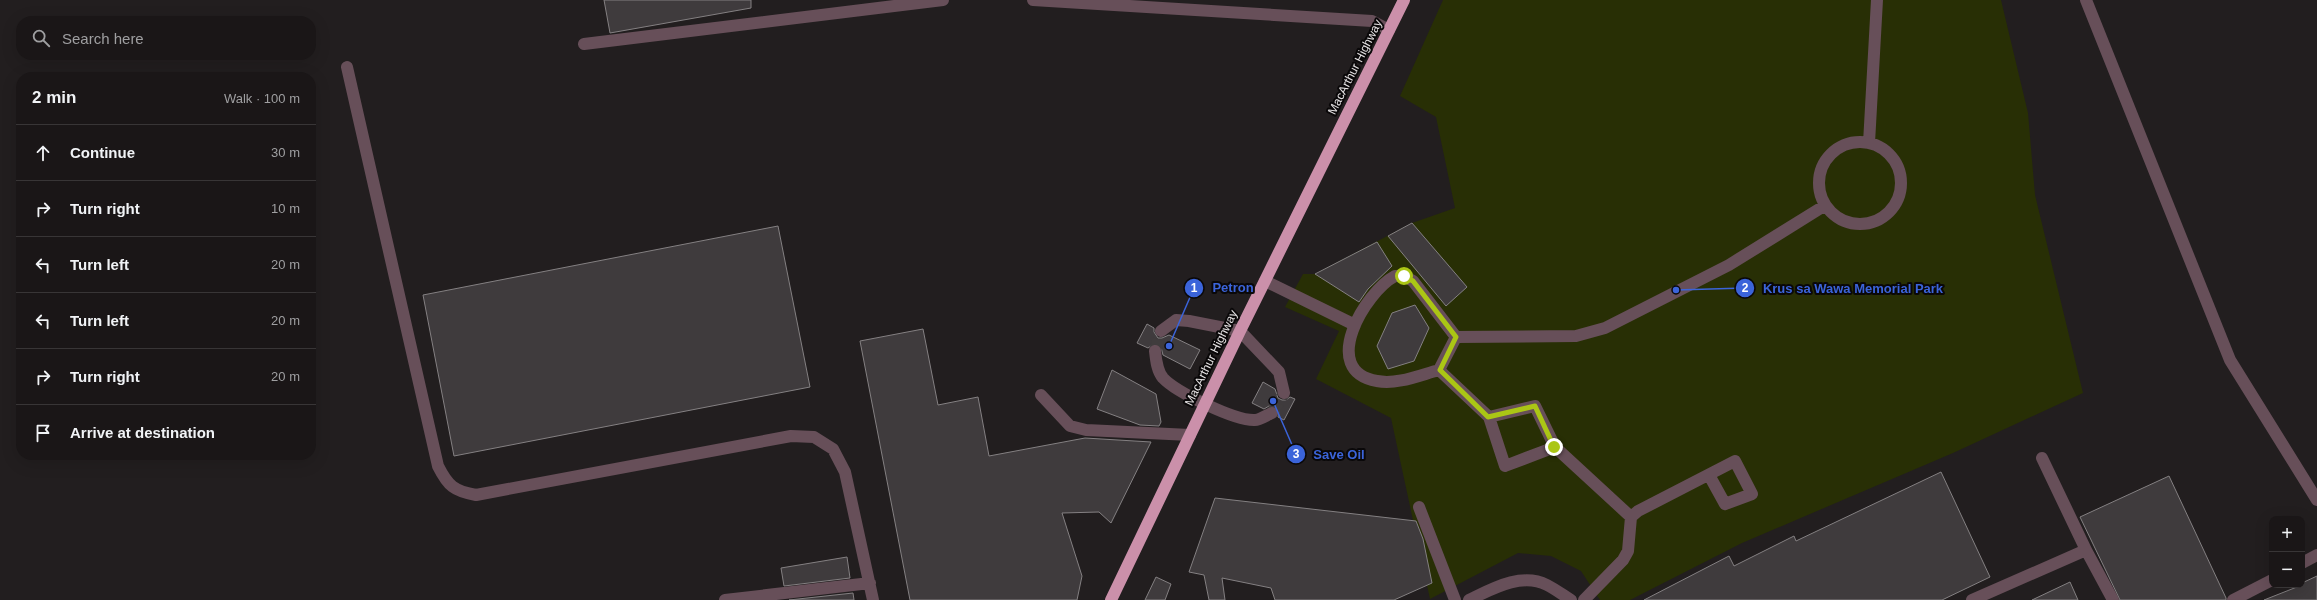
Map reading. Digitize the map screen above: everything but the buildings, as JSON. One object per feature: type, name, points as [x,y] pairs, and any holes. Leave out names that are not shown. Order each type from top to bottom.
[{"type":"highway","name":"MacArthur Highway","points":[[1111,600],[1240,331],[1404,0]]},
{"type":"street","points":[[584,44],[943,0]]},
{"type":"street","points":[[1033,0],[1372,21],[1389,30]]},
{"type":"street","points":[[1869,143],[1877,0]]},
{"type":"street","points":[[2086,0],[2230,360],[2317,500]]},
{"type":"street","points":[[347,67],[438,466],[446,481],[459,492],[476,495],[791,436],[814,437],[833,448],[845,472],[874,600]]},
{"type":"street","points":[[1857,141],[1869,143],[1886,151],[1896,162],[1901,178],[1901,192],[1896,204],[1879,221],[1865,225],[1852,224],[1838,219],[1824,206],[1818,178],[1822,164],[1829,155],[1840,146],[1857,141]]},
{"type":"street","points":[[1456,337],[1576,336],[1605,328],[1730,265],[1824,206]]},
{"type":"street","points":[[1440,370],[1391,382],[1375,381],[1358,373],[1349,358],[1348,343],[1355,325],[1373,294],[1386,281],[1395,276],[1404,276],[1413,281],[1456,337]]},
{"type":"street","points":[[1265,281],[1355,325]]},
{"type":"street","points":[[1161,331],[1176,320],[1190,321],[1240,331],[1279,372],[1284,393]]},
{"type":"street","points":[[1440,370],[1456,337]]},
{"type":"street","points":[[1154,351],[1156,365],[1163,378],[1204,405],[1242,418],[1256,420],[1272,413]]},
{"type":"street","points":[[1440,370],[1488,417],[1505,466],[1554,447]]},
{"type":"street","points":[[1041,395],[1070,426],[1086,430],[1190,435]]},
{"type":"street","points":[[1488,417],[1535,406],[1554,447],[1631,517]]},
{"type":"street","points":[[2042,458],[2086,550],[2113,600]]},
{"type":"street","points":[[1584,600],[1623,560],[1628,551],[1631,517],[1638,511],[1709,475]]},
{"type":"street","points":[[1419,508],[1455,600]]},
{"type":"street","points":[[1972,600],[2086,550]]},
{"type":"street","points":[[2305,561],[2317,555]]},
{"type":"street","points":[[1469,600],[1504,584],[1526,580],[1546,584],[1571,600]]},
{"type":"street","points":[[2233,600],[2269,582]]},
{"type":"street","points":[[725,600],[870,583]]},
{"type":"green space","points":[[1443,0],[2001,0],[2028,113],[2035,195],[2083,393],[1953,453],[1742,543],[1630,600],[1600,600],[1581,571],[1551,556],[1518,553],[1430,599],[1391,418],[1316,379],[1339,331],[1285,307],[1303,274],[1315,274],[1412,223],[1455,208],[1436,117],[1400,96]]},
{"type":"tunnel","points":[[1155,351],[1161,331]]},
{"type":"tunnel","points":[[1272,413],[1284,393]]},
{"type":"place","name":"Krus sa Wawa Memorial Park","points":[[1676,290]]},
{"type":"place","name":"Petron","points":[[1169,346]]},
{"type":"place","name":"Save Oil","points":[[1273,401]]},
{"type":"route","points":[[1404,276],[1413,281],[1456,337],[1440,370],[1488,417],[1535,406],[1554,447]]}]
